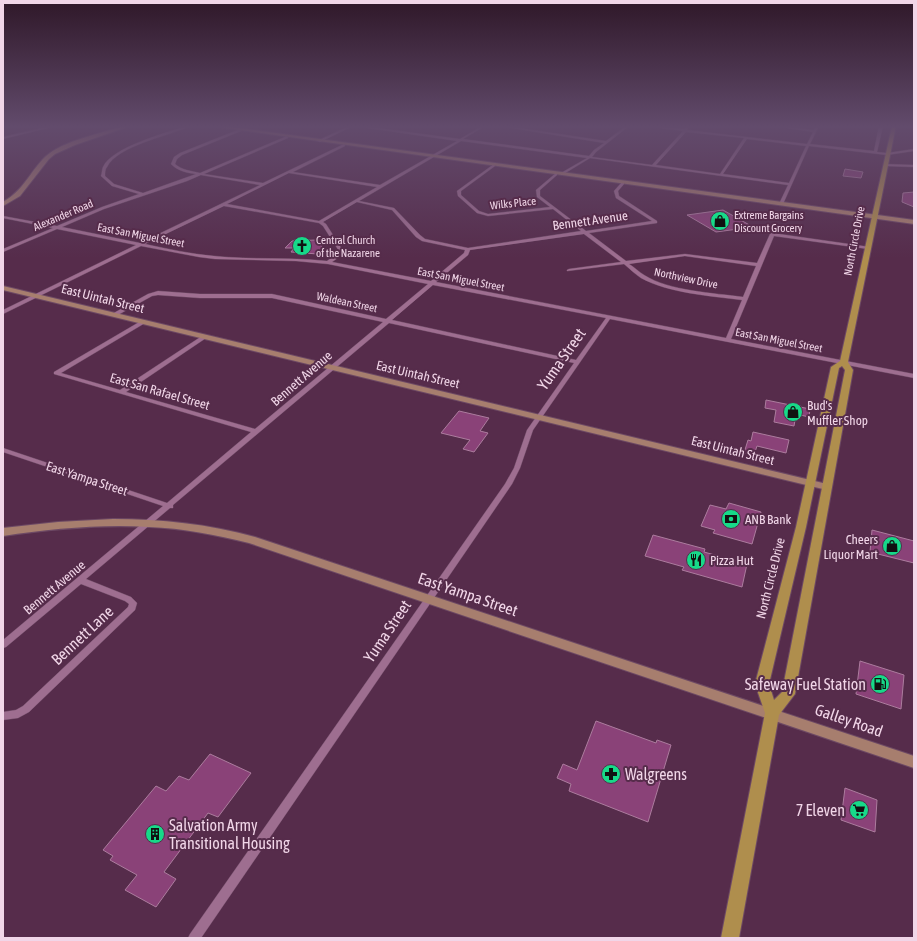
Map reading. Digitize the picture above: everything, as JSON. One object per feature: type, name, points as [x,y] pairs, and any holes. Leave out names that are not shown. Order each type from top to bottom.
[{"type":"main road","points":[[3,204],[22,192],[38,170]]},
{"type":"main road","points":[[529,170],[914,222]]},
{"type":"main road","name":"North Circle Drive","points":[[730,938],[772,713],[788,694],[849,370],[844,362],[884,170]]},
{"type":"main road","name":"East Uintah Street","points":[[3,288],[827,488]]},
{"type":"main road","name":"North Circle Drive","points":[[772,713],[762,684],[810,484],[835,367],[844,362]]},
{"type":"main road","name":"East Yampa Street","points":[[3,532],[70,525],[149,523],[206,531],[251,540],[772,713]]},
{"type":"main road","name":"Galley Road","points":[[772,713],[914,762]]},
{"type":"street","points":[[103,170],[102,173],[105,179],[118,186],[142,194]]},
{"type":"street","points":[[186,170],[262,184]]},
{"type":"street","name":"Alexander Road","points":[[3,251],[102,208],[211,170]]},
{"type":"street","points":[[3,312],[292,170]]},
{"type":"street","points":[[320,222],[409,170]]},
{"type":"street","name":"Wilks Place","points":[[487,170],[459,191],[459,195],[480,214],[492,215],[553,208]]},
{"type":"street","name":"Northview Drive","points":[[566,170],[536,192],[538,196],[646,279],[658,283],[745,299]]},
{"type":"street","points":[[682,170],[790,184]]},
{"type":"street","points":[[721,175],[724,170]]},
{"type":"street","points":[[781,204],[797,170]]},
{"type":"street","points":[[288,172],[380,186]]},
{"type":"street","name":"Bennett Avenue","points":[[3,645],[257,432],[386,320],[466,254],[468,249],[656,222],[617,197],[616,191],[623,183]]},
{"type":"street","points":[[356,201],[393,209],[418,236],[424,240],[468,249]]},
{"type":"street","points":[[222,204],[320,222],[324,225],[340,251],[340,254],[328,263]]},
{"type":"street","name":"East San Miguel Street","points":[[3,217],[138,245],[206,257],[289,259],[328,263],[914,376]]},
{"type":"street","points":[[728,340],[772,234],[868,248]]},
{"type":"street","points":[[569,270],[674,256],[696,255],[759,265]]},
{"type":"street","name":"Waldean Street","points":[[114,315],[150,295],[163,293],[200,296],[272,296],[577,362]]},
{"type":"street","name":"Yuma Street","points":[[194,938],[427,598],[510,480],[517,468],[527,436],[609,317]]},
{"type":"street","name":"East San Rafael Street","points":[[143,322],[56,373],[257,432]]},
{"type":"street","points":[[121,392],[204,337]]},
{"type":"street","name":"East Yampa Street","points":[[3,450],[170,506]]},
{"type":"street","name":"Bennett Lane","points":[[3,716],[18,714],[26,709],[132,608],[133,603],[128,599],[80,580]]},
{"type":"building","points":[[845,170],[863,172],[861,178],[843,176]]},
{"type":"building","points":[[914,192],[914,207],[902,202],[903,193]]},
{"type":"building","name":"Extreme Bargains Discount Grocery","points":[[723,210],[753,227],[716,232],[687,215]]},
{"type":"building","name":"Central Church of the Nazarene","points":[[316,240],[323,248],[318,254],[291,252],[294,248],[285,248],[292,241]]},
{"type":"building","name":"Bud's Muffler Shop","points":[[766,400],[810,409],[809,417],[796,414],[794,426],[774,422],[776,410],[765,408]]},
{"type":"building","points":[[459,411],[489,418],[480,431],[488,433],[474,452],[463,449],[470,440],[441,433]]},
{"type":"building","points":[[753,432],[789,440],[786,453],[757,446],[754,455],[744,453],[748,440],[751,441]]},
{"type":"building","name":"ANB Bank","points":[[729,503],[761,512],[752,544],[713,533],[715,530],[701,526],[710,505],[726,509]]},
{"type":"building","name":"Cheers Liquor Mart","points":[[872,530],[914,541],[914,563],[870,552]]},
{"type":"building","name":"Pizza Hut","points":[[653,535],[705,549],[704,552],[747,564],[742,587],[682,570],[684,567],[645,556]]},
{"type":"building","name":"Safeway Fuel Station","points":[[860,661],[904,675],[901,709],[856,694]]},
{"type":"building","name":"Walgreens","points":[[596,721],[656,743],[657,740],[671,745],[648,822],[569,791],[571,784],[557,778],[563,764],[577,770]]},
{"type":"building","name":"Salvation Army Transitional Housing","points":[[210,754],[251,773],[218,817],[208,813],[164,872],[176,879],[156,907],[125,890],[137,875],[110,860],[113,856],[103,850],[156,786],[166,791],[179,776],[189,780]]},
{"type":"building","name":"7 Eleven","points":[[845,788],[877,800],[875,832],[841,820]]},
{"type":"place","name":"Extreme Bargains Discount Grocery","points":[[720,221]]},
{"type":"place","name":"Central Church of the Nazarene","points":[[302,246]]},
{"type":"place","name":"Bud's Muffler Shop","points":[[793,412]]},
{"type":"place","name":"ANB Bank","points":[[731,519]]},
{"type":"place","name":"Cheers Liquor Mart","points":[[892,546]]},
{"type":"place","name":"Pizza Hut","points":[[696,560]]},
{"type":"place","name":"Safeway Fuel Station","points":[[880,684]]},
{"type":"place","name":"Walgreens","points":[[611,774]]},
{"type":"place","name":"7 Eleven","points":[[859,810]]},
{"type":"place","name":"Salvation Army Transitional Housing","points":[[155,834]]}]
